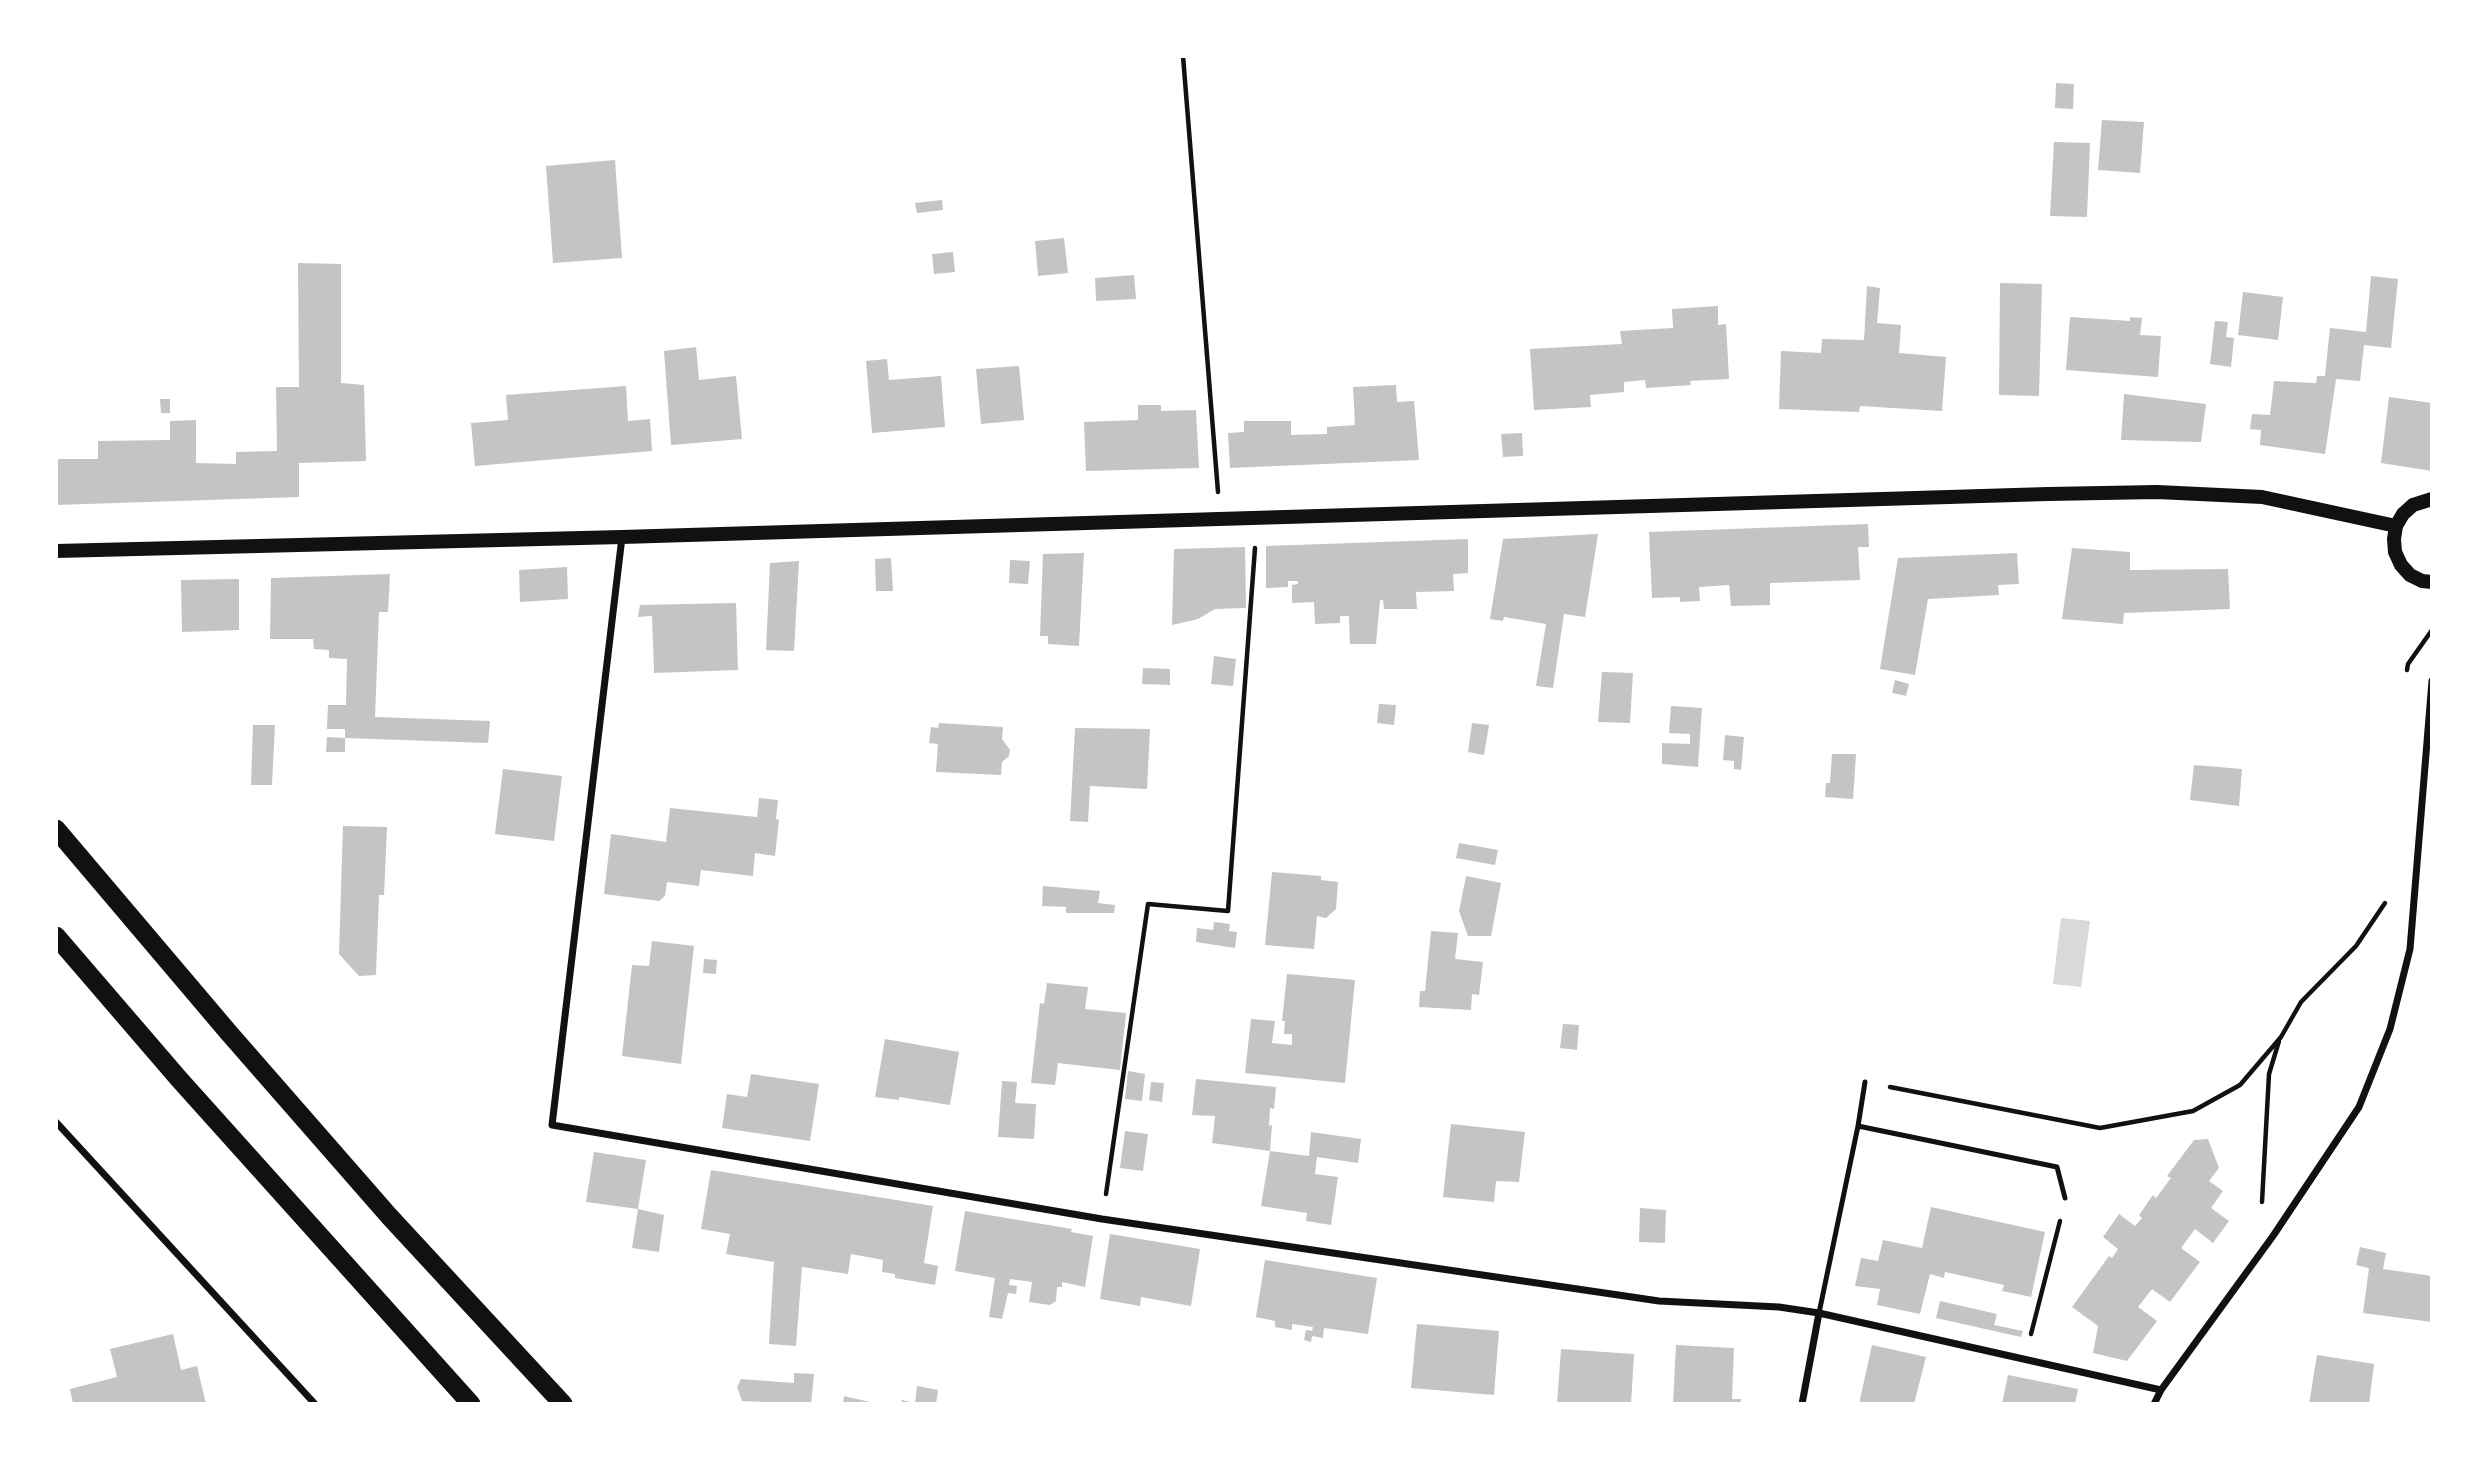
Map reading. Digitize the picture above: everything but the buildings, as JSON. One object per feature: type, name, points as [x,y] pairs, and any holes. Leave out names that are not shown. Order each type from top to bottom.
[{"type":"highway","points":[[56,829],[389,1216],[563,1404]]},
{"type":"highway","points":[[56,936],[179,1079],[471,1404]]},
{"type":"main road","points":[[56,551],[2157,492],[2262,497],[2396,526]]},
{"type":"main road","points":[[2432,499],[2413,505],[2403,514],[2396,526],[2395,552],[2410,575],[2432,582]]},
{"type":"street","points":[[622,537],[552,1125],[1102,1219],[1659,1301],[1779,1307],[1819,1313],[2161,1390]]},
{"type":"street","points":[[2154,1404],[2161,1390],[2273,1236],[2359,1107],[2390,1029],[2410,949],[2432,681]]},
{"type":"street","points":[[56,1122],[315,1404]]},
{"type":"street","points":[[1802,1404],[1819,1313]]},
{"type":"lane","points":[[1819,1313],[1866,1082]]},
{"type":"lane","points":[[1858,1126],[2057,1167],[2065,1198]]},
{"type":"path","points":[[1183,56],[1220,520]]},
{"type":"path","points":[[1102,1219],[1148,904],[1228,911],[1257,519]]},
{"type":"path","points":[[2407,677],[2408,664],[2432,630]]},
{"type":"path","points":[[1866,1082],[2100,1128],[2193,1111],[2240,1085],[2280,1037],[2301,1002],[2356,946],[2387,902]]},
{"type":"path","points":[[2261,1211],[2269,1074],[2280,1037]]},
{"type":"path","points":[[2025,1359],[2065,1198]]},
{"type":"shaded area","points":[[2061,918],[2090,921],[2081,987],[2053,984]]}]
